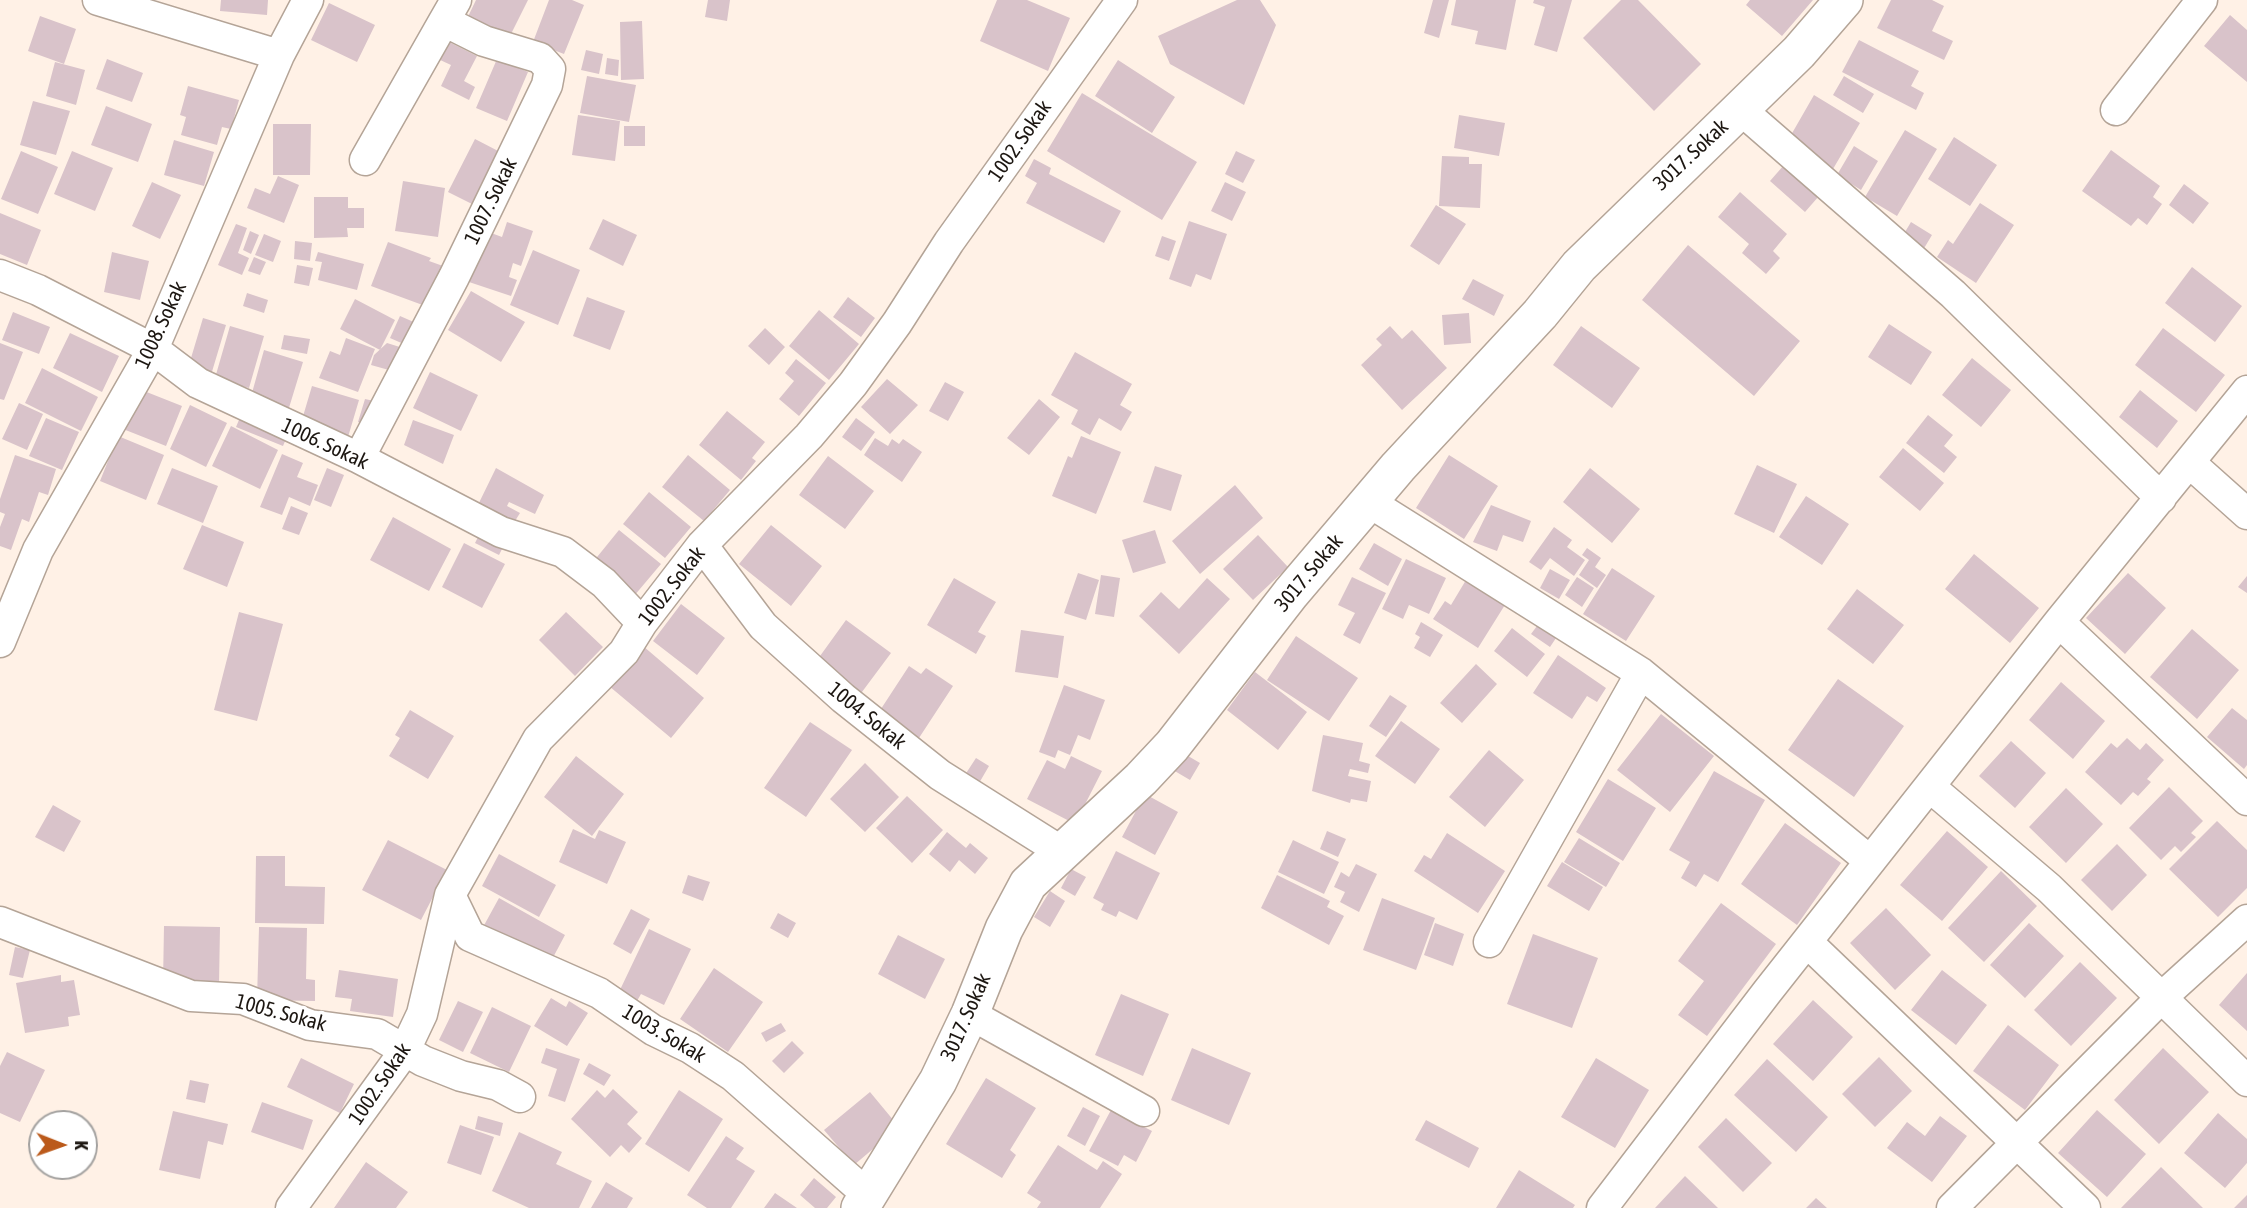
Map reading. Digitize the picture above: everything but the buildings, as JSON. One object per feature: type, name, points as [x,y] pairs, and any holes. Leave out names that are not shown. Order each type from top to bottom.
[{"type":"street","points":[[97,0],[279,55]]},
{"type":"street","name":"1008. Sokak","points":[[0,642],[38,550],[153,349],[279,55],[308,0]]},
{"type":"street","name":"1002. Sokak","points":[[291,1208],[404,1052],[422,1014],[450,895],[538,739],[624,652],[642,623],[702,545],[809,436],[852,384],[897,323],[949,242],[1122,0]]},
{"type":"street","name":"3017. Sokak","points":[[865,1202],[938,1081],[970,1014],[1004,929],[1028,884],[1172,746],[1291,593],[1369,502],[1540,314],[1578,266],[1799,52],[1844,0]]},
{"type":"street","points":[[2116,110],[2202,0]]},
{"type":"street","points":[[365,160],[450,11]]},
{"type":"street","name":"1007. Sokak","points":[[359,458],[454,277],[539,103],[550,69],[540,58],[484,41],[450,11]]},
{"type":"street","points":[[1740,109],[1952,295],[2161,498]]},
{"type":"street","name":"1006. Sokak","points":[[0,275],[38,290],[153,349],[198,383],[359,458],[501,532],[562,552],[604,583],[642,623]]},
{"type":"street","points":[[1602,1208],[1870,861],[2059,622],[2247,391]]},
{"type":"street","points":[[2190,463],[2247,513]]},
{"type":"street","points":[[1369,502],[1641,673],[1870,861]]},
{"type":"street","name":"1004. Sokak","points":[[702,545],[763,626],[843,698],[940,775],[1062,852]]},
{"type":"street","points":[[2059,622],[2247,800]]},
{"type":"street","points":[[1489,942],[1641,673]]},
{"type":"street","points":[[1930,787],[2049,888],[2247,1081]]},
{"type":"street","name":"1003. Sokak","points":[[450,895],[470,936],[598,993],[653,1030],[722,1069],[865,1202]]},
{"type":"street","points":[[1952,1208],[2161,998],[2247,920]]},
{"type":"street","name":"1005. Sokak","points":[[0,922],[191,996],[243,999],[310,1025],[377,1034],[404,1052],[461,1076],[498,1085],[520,1097]]},
{"type":"street","points":[[1807,942],[2085,1208]]},
{"type":"street","points":[[970,1014],[1144,1111]]}]
